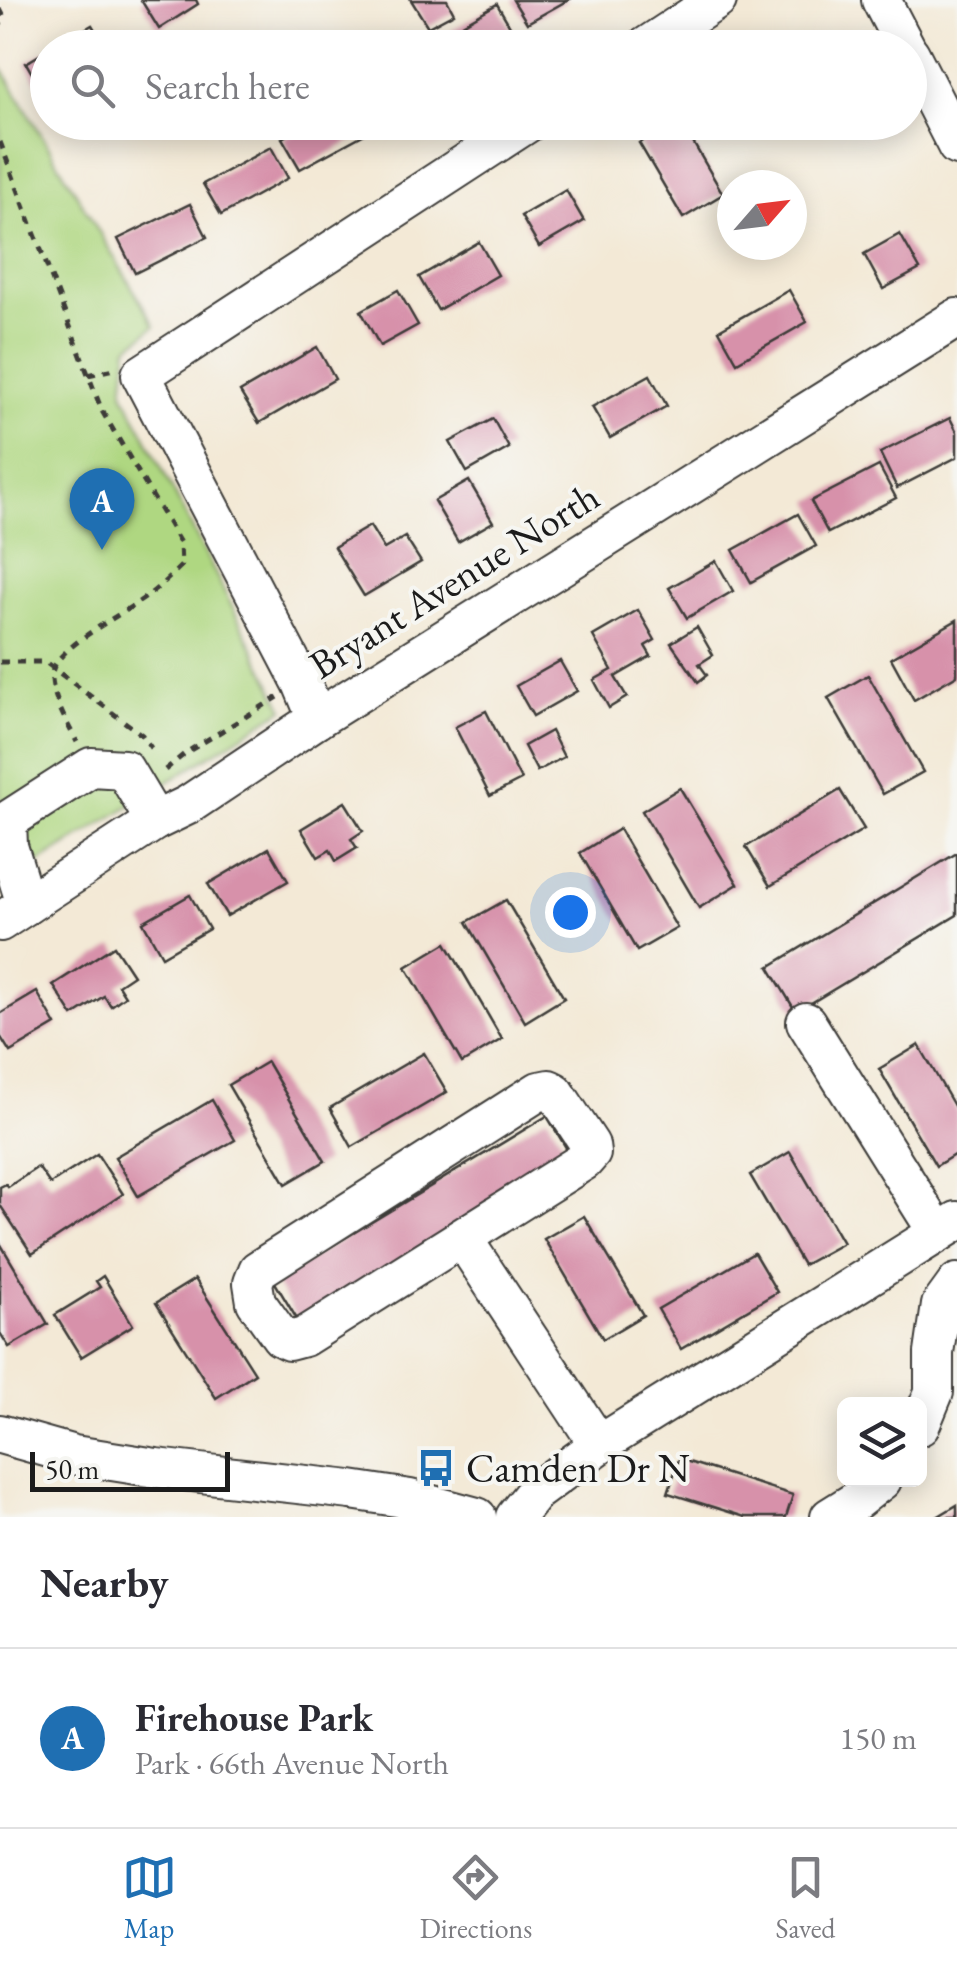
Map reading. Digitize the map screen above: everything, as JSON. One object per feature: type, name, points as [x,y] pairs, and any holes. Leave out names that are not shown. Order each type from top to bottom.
[{"type":"street","points":[[671,30],[717,0]]},
{"type":"street","points":[[881,0],[897,30]]},
{"type":"street","points":[[927,87],[957,146]]},
{"type":"street","points":[[317,718],[141,375],[501,140]]},
{"type":"street","name":"Bryant Avenue North","points":[[13,913],[957,318]]},
{"type":"street","points":[[13,913],[6,821],[91,767],[124,769],[171,813]]},
{"type":"street","points":[[515,1517],[535,1492],[599,1445],[947,1226],[806,1022]]},
{"type":"street","points":[[539,1091],[555,1092],[590,1145],[591,1154],[463,1239],[304,1337],[289,1341],[281,1337],[256,1302],[253,1282],[258,1270],[539,1091]]},
{"type":"street","points":[[463,1239],[599,1445]]},
{"type":"street","points":[[927,1409],[934,1392],[934,1353],[941,1305],[957,1283]]},
{"type":"street","points":[[0,1434],[74,1455],[410,1499],[477,1517]]},
{"type":"street","points":[[247,1478],[302,1501],[326,1517]]},
{"type":"street","points":[[830,1517],[873,1487]]},
{"type":"path","points":[[0,9],[6,19],[0,24]]},
{"type":"path","points":[[0,142],[102,411],[180,543],[182,566],[147,596],[66,650],[54,668],[53,685],[66,722],[91,767]]},
{"type":"path","points":[[0,662],[45,662],[142,735],[152,750]]},
{"type":"path","points":[[171,813],[164,768],[302,683]]},
{"type":"green space","points":[[0,65],[30,116],[30,140],[45,140],[155,326],[128,347],[123,392],[284,709],[0,887]]},
{"type":"building","points":[[141,0],[196,0],[198,4],[159,29]]},
{"type":"building","points":[[411,0],[447,0],[454,13],[428,27]]},
{"type":"building","points":[[513,0],[568,0],[527,23]]},
{"type":"building","points":[[497,4],[512,30],[452,30]]},
{"type":"building","points":[[283,140],[353,140],[300,169]]},
{"type":"building","points":[[644,140],[692,140],[717,184],[717,198],[683,218],[639,143]]},
{"type":"building","points":[[271,147],[288,178],[221,215],[203,184]]},
{"type":"building","points":[[566,190],[584,221],[539,247],[521,216]]},
{"type":"building","points":[[190,204],[207,237],[135,273],[118,239]]},
{"type":"building","points":[[900,234],[920,269],[883,289],[864,254]]},
{"type":"building","points":[[479,242],[498,275],[438,310],[419,277]]},
{"type":"building","points":[[398,290],[418,325],[380,346],[361,311]]},
{"type":"building","points":[[789,290],[807,322],[737,362],[719,330]]},
{"type":"building","points":[[317,347],[335,379],[259,423],[240,392]]},
{"type":"building","points":[[650,375],[667,406],[610,438],[592,407]]},
{"type":"building","points":[[950,418],[957,432],[957,457],[897,488],[880,453]]},
{"type":"building","points":[[493,419],[509,448],[467,472],[450,442]]},
{"type":"building","points":[[879,466],[896,498],[828,533],[811,501]]},
{"type":"building","points":[[469,481],[493,522],[458,542],[434,501]]},
{"type":"building","points":[[798,514],[816,546],[751,582],[733,550]]},
{"type":"building","points":[[370,526],[384,549],[405,537],[421,562],[364,596],[334,547]]},
{"type":"building","points":[[716,561],[733,591],[687,618],[669,588]]},
{"type":"building","points":[[638,610],[655,640],[645,646],[651,656],[615,677],[627,697],[609,708],[594,680],[612,670],[593,636]]},
{"type":"building","points":[[957,620],[957,675],[914,700],[891,658]]},
{"type":"building","points":[[697,627],[713,655],[699,664],[707,675],[698,682],[671,643]]},
{"type":"building","points":[[560,661],[577,691],[533,716],[516,686]]},
{"type":"building","points":[[868,675],[923,772],[883,794],[828,698]]},
{"type":"building","points":[[486,711],[521,780],[490,796],[455,727]]},
{"type":"building","points":[[551,731],[564,757],[537,771],[524,746]]},
{"type":"building","points":[[680,788],[738,884],[699,908],[642,811]]},
{"type":"building","points":[[840,790],[864,829],[770,886],[746,847]]},
{"type":"building","points":[[345,802],[363,831],[351,839],[357,848],[336,861],[330,850],[318,857],[301,829]]},
{"type":"building","points":[[619,829],[677,928],[637,951],[580,853]]},
{"type":"building","points":[[269,848],[288,881],[227,916],[208,884]]},
{"type":"building","points":[[957,853],[957,915],[796,1012],[769,967]]},
{"type":"building","points":[[190,895],[209,929],[162,956],[143,922]]},
{"type":"building","points":[[506,900],[564,998],[525,1022],[467,922]]},
{"type":"building","points":[[446,943],[502,1039],[462,1063],[406,967]]},
{"type":"building","points":[[114,946],[133,975],[118,985],[125,996],[111,1006],[104,996],[73,1016],[53,985]]},
{"type":"building","points":[[37,992],[56,1025],[10,1052],[0,1036],[0,1014]]},
{"type":"building","points":[[919,1045],[957,1111],[957,1153],[936,1166],[879,1069]]},
{"type":"building","points":[[424,1053],[447,1092],[352,1147],[330,1108]]},
{"type":"building","points":[[267,1062],[325,1161],[286,1184],[228,1085]]},
{"type":"building","points":[[212,1100],[235,1140],[138,1196],[115,1157]]},
{"type":"building","points":[[547,1116],[574,1161],[301,1326],[274,1281]]},
{"type":"building","points":[[790,1152],[843,1243],[803,1265],[750,1175]]},
{"type":"building","points":[[97,1154],[123,1194],[32,1254],[0,1205],[0,1187],[8,1187],[38,1167],[50,1184]]},
{"type":"building","points":[[584,1216],[643,1315],[603,1339],[544,1239]]},
{"type":"building","points":[[0,1243],[48,1324],[9,1347],[0,1333]]},
{"type":"building","points":[[754,1253],[777,1292],[681,1349],[658,1309]]},
{"type":"building","points":[[103,1276],[133,1325],[81,1357],[55,1315],[100,1287],[96,1281]]},
{"type":"building","points":[[195,1279],[255,1373],[216,1398],[156,1303]]},
{"type":"building","points":[[679,1459],[793,1495],[786,1517],[745,1517],[668,1493]]},
{"type":"building","points":[[957,1505],[957,1517],[937,1517]]},
{"type":"place","name":"Firehouse Park","points":[[102,550]]},
{"type":"place","name":"Camden Dr N","points":[[436,1468]]}]
